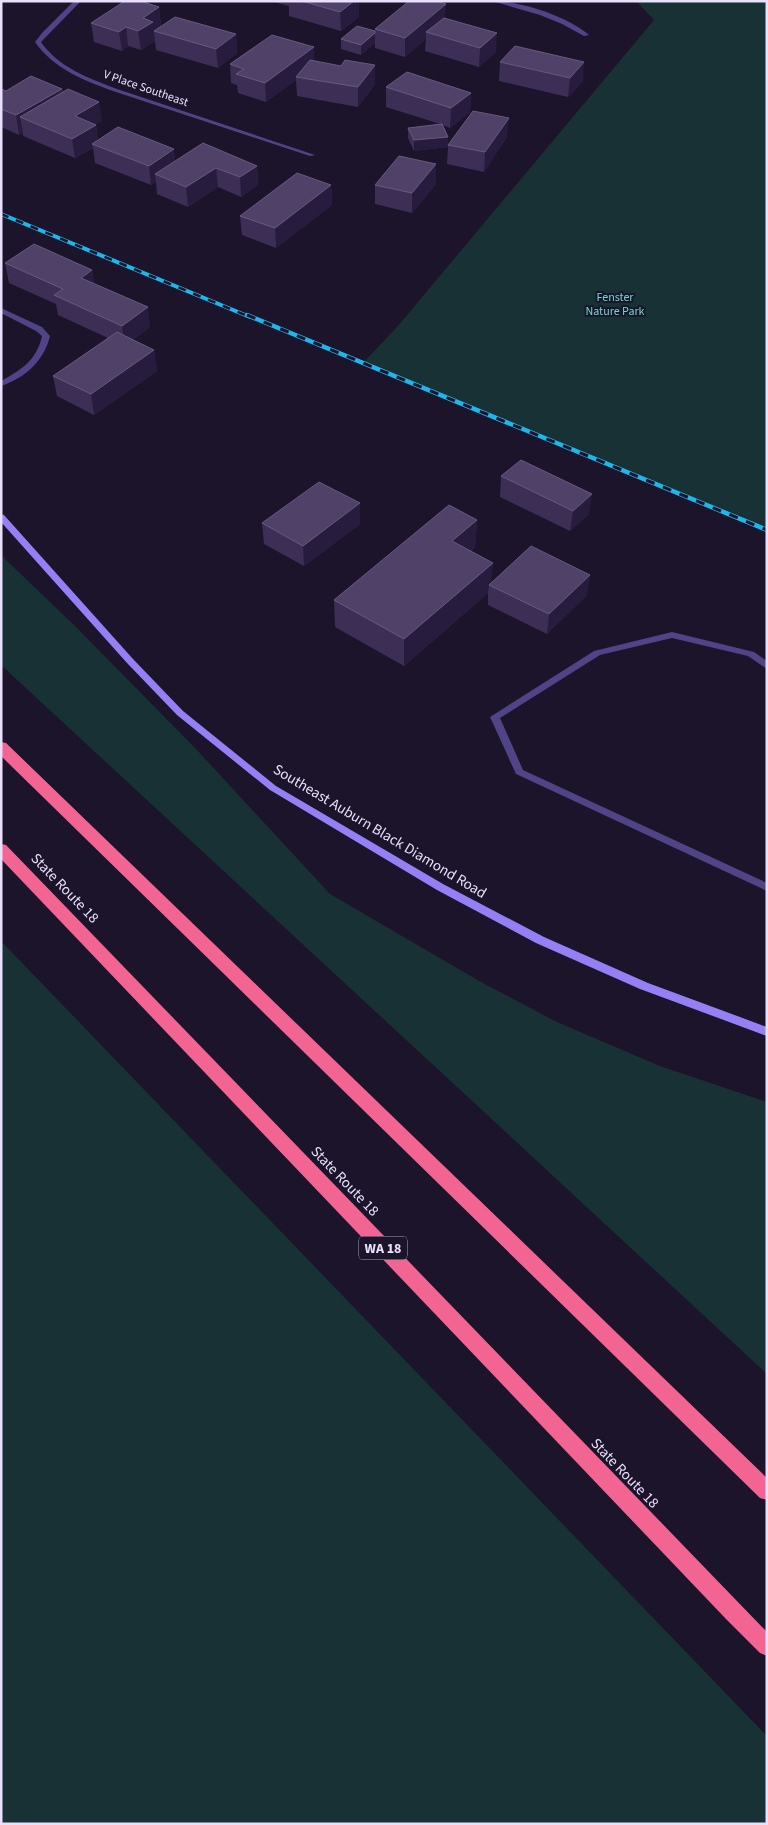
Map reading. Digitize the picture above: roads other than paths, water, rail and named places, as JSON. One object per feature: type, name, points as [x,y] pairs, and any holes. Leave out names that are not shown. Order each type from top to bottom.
[{"type":"highway","points":[[1,746],[767,1491]]},
{"type":"highway","name":"State Route 18","points":[[1,849],[767,1646]]},
{"type":"main road","name":"Southeast Auburn Black Diamond Road","points":[[1,517],[130,662],[180,713],[273,788],[440,887],[540,940],[644,986],[767,1032]]},
{"type":"street","name":"V Place Southeast","points":[[78,1],[38,42],[43,51],[60,64],[94,82],[115,90],[312,155]]},
{"type":"street","points":[[495,1],[542,12],[564,21],[586,35]]},
{"type":"street","points":[[1,310],[39,329],[46,336],[45,346],[24,373],[1,384]]},
{"type":"street","points":[[767,666],[751,654],[672,635],[597,653],[495,717],[520,772],[767,888]]},
{"type":"railway","points":[[1,214],[250,317]]},
{"type":"railway","points":[[247,315],[767,530]]},
{"type":"park label","name":"Fenster Nature Park","points":[[615,304]]}]
